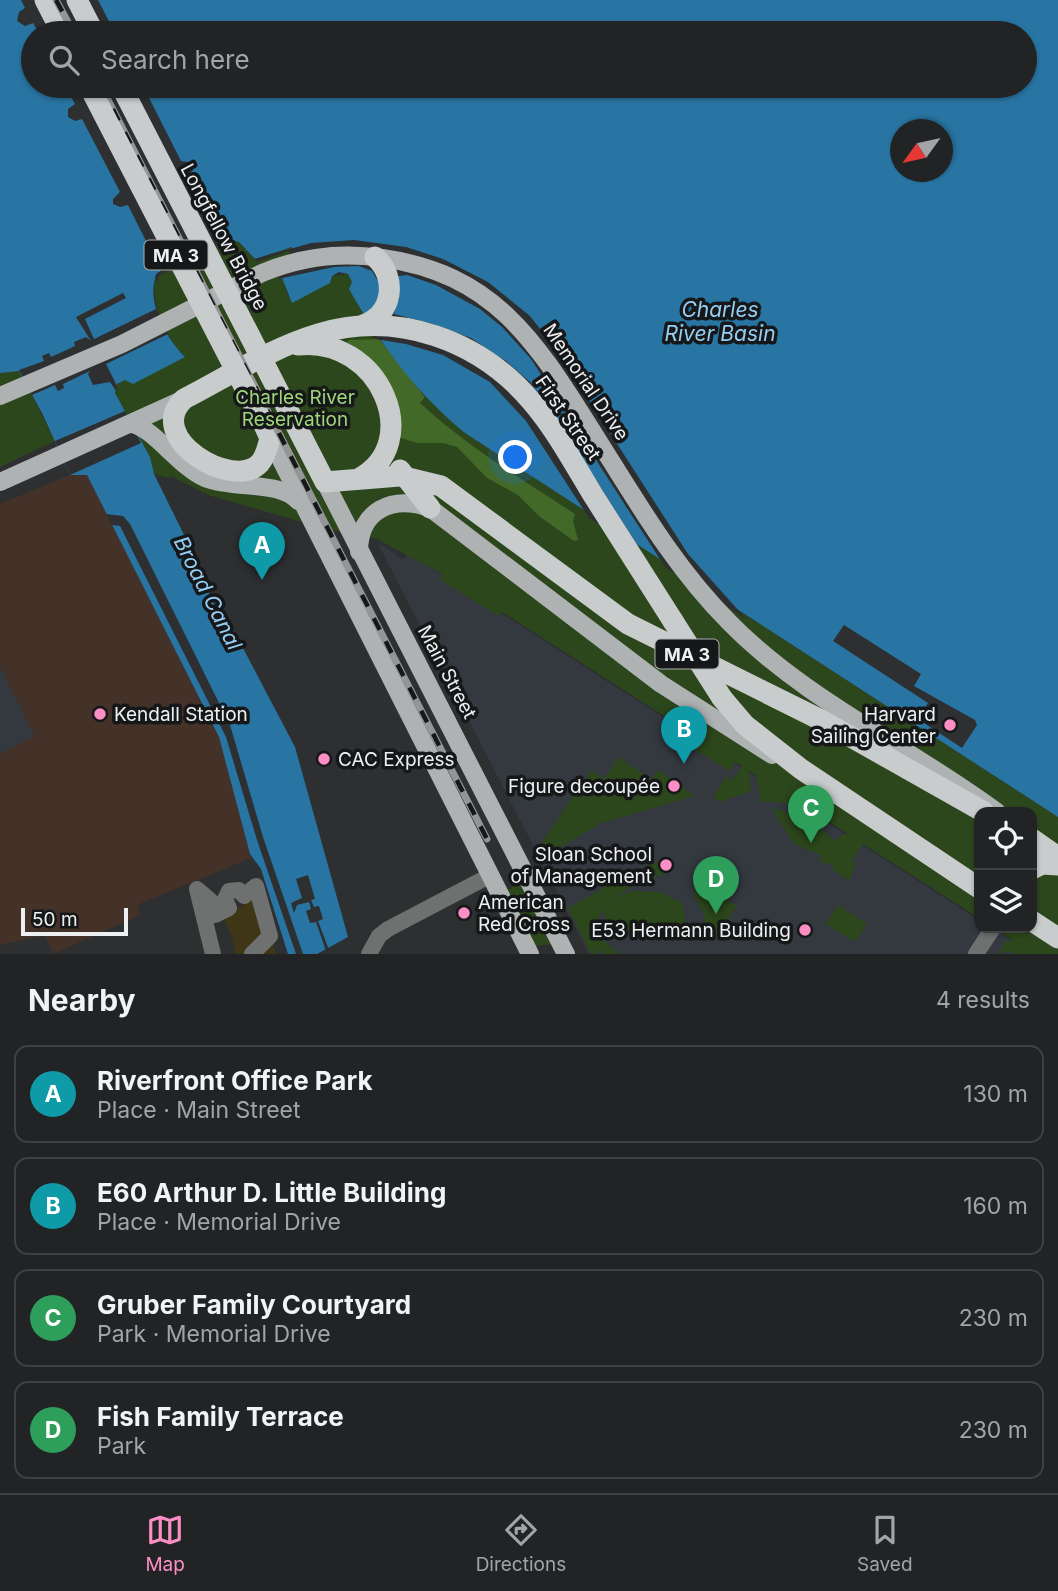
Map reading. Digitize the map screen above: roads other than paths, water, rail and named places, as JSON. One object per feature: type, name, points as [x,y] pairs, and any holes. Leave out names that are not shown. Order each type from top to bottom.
[{"type":"highway","points":[[45,0],[56,21]]},
{"type":"highway","points":[[77,0],[88,21]]},
{"type":"highway","name":"MA 3","points":[[95,98],[267,430]]},
{"type":"highway","name":"Longfellow Bridge","points":[[127,98],[288,410]]},
{"type":"highway","points":[[363,326],[381,313],[389,297],[388,276],[374,257]]},
{"type":"highway","name":"First Street","points":[[184,399],[282,349],[319,334],[363,326],[395,326],[438,337],[470,350],[498,368],[541,413],[722,698],[758,736],[825,786]]},
{"type":"highway","points":[[282,349],[303,345],[323,346],[346,354],[366,366],[380,385],[387,402],[388,439],[405,477],[430,508]]},
{"type":"highway","points":[[184,399],[174,413],[174,429],[191,452],[214,465],[237,471],[252,469],[264,458],[267,430]]},
{"type":"highway","name":"Main Street","points":[[288,410],[325,482]]},
{"type":"highway","points":[[358,479],[376,464],[388,439]]},
{"type":"highway","name":"MA 3","points":[[325,482],[405,477],[431,482],[450,492],[581,592],[628,624],[821,720],[975,807]]},
{"type":"highway","name":"MA 3","points":[[825,786],[974,885]]},
{"type":"highway","points":[[1037,842],[1058,856]]},
{"type":"highway","points":[[1037,867],[1046,864],[1058,865]]},
{"type":"highway","points":[[1037,924],[1058,938]]},
{"type":"main road","name":"Memorial Drive","points":[[0,396],[164,324],[262,273],[311,259],[374,257],[412,264],[449,277],[494,304],[522,328],[547,360],[671,555],[732,626],[781,667],[938,769],[990,807]]},
{"type":"main road","name":"First Street","points":[[0,482],[184,399]]},
{"type":"main road","points":[[131,424],[143,427],[176,460],[198,475],[235,486],[281,488],[291,493],[305,509]]},
{"type":"main road","points":[[267,430],[530,954]]},
{"type":"main road","name":"Main Street","points":[[325,482],[566,954]]},
{"type":"main road","points":[[359,552],[361,527],[377,511],[409,504],[430,508],[661,684],[757,747],[825,786]]},
{"type":"street","points":[[369,954],[379,936],[388,929],[491,874]]},
{"type":"street","points":[[213,954],[197,889],[210,900],[215,915],[229,908],[225,899],[229,891],[236,890],[244,896],[256,886],[270,936],[253,954]]},
{"type":"street","points":[[976,954],[990,933]]},
{"type":"water","name":"Charles River Basin","points":[[0,0],[1058,0],[1058,817],[465,433],[430,401],[400,367],[349,289],[352,282],[348,274],[339,272],[332,276],[330,283],[292,303],[282,278],[297,273],[292,247],[255,259],[239,242],[226,238],[157,273],[154,295],[159,318],[170,339],[185,357],[133,384],[125,380],[117,384],[115,393],[150,457],[154,474],[191,549],[183,554],[192,571],[201,567],[210,584],[206,587],[218,612],[223,610],[295,747],[348,937],[317,954],[288,954],[261,869],[250,854],[219,737],[87,475],[70,475],[43,415],[19,371],[0,373]]},
{"type":"railway","points":[[56,0],[67,21]]},
{"type":"railway","points":[[107,98],[487,839]]},
{"type":"place","name":"Riverfront Office Park","points":[[262,580]]},
{"type":"place","name":"Kendall Station","points":[[100,714]]},
{"type":"place","name":"Harvard Sailing Center","points":[[950,725]]},
{"type":"place","name":"CAC Express","points":[[324,759]]},
{"type":"place","name":"E60 Arthur D. Little Building","points":[[684,764]]},
{"type":"place","name":"Figure decoupée","points":[[674,786]]},
{"type":"place","name":"Gruber Family Courtyard","points":[[811,843]]},
{"type":"place","name":"Sloan School of Management","points":[[666,865]]},
{"type":"place","name":"American Red Cross","points":[[464,913]]},
{"type":"place","name":"Fish Family Terrace","points":[[716,914]]},
{"type":"place","name":"E53 Hermann Building","points":[[805,930]]},
{"type":"park label","name":"Charles River Reservation","points":[[295,408]]},
{"type":"water label","name":"Broad Canal","points":[[208,593]]}]
